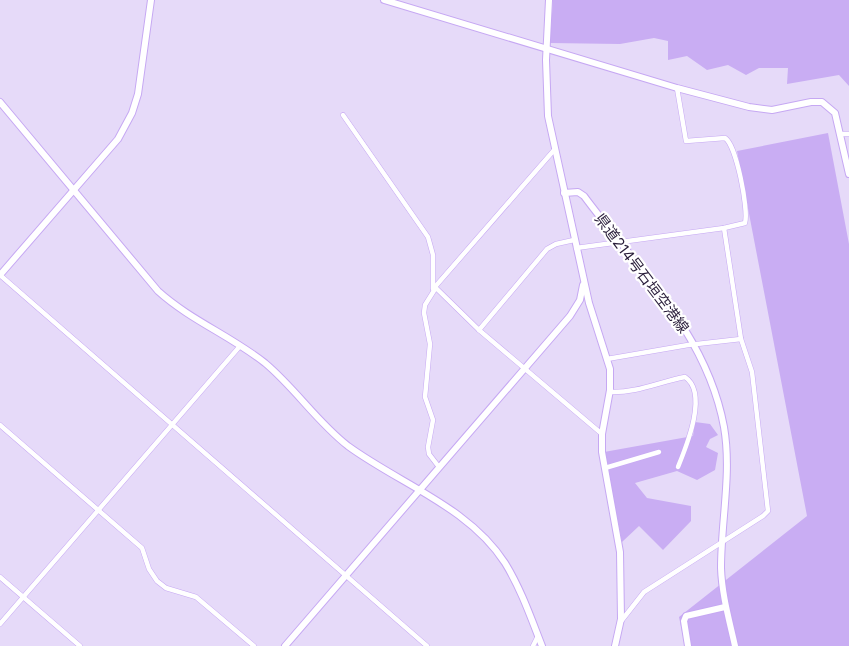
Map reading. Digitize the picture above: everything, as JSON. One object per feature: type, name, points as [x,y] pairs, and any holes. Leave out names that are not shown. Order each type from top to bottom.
[{"type":"street","points":[[151,0],[141,78],[132,113],[118,139],[0,275],[428,646]]},
{"type":"street","points":[[384,0],[677,88],[749,107],[772,110],[811,102],[822,102],[835,113],[849,174]]},
{"type":"street","points":[[549,0],[546,94],[555,149],[574,240],[607,358],[610,392],[602,434],[605,468],[620,552],[620,623],[615,646]]},
{"type":"street","points":[[576,248],[724,228],[744,224],[746,221],[734,152],[729,140],[725,138],[686,141],[677,88]]},
{"type":"street","points":[[0,102],[60,175],[74,188],[158,291],[180,309],[240,346],[273,370],[342,440],[460,516],[494,549],[517,586],[540,642],[533,646]]},
{"type":"street","points":[[343,115],[428,237],[433,254],[435,288],[479,330],[602,434]]},
{"type":"street","points":[[841,134],[849,134]]},
{"type":"street","points":[[439,467],[429,454],[428,447],[433,420],[426,397],[430,344],[424,313],[425,305],[435,288],[555,149]]},
{"type":"street","name":"県道214号石垣空港線","points":[[564,193],[578,192],[584,196],[674,311],[695,344],[710,376],[724,428],[726,459],[722,587],[735,646]]},
{"type":"street","points":[[620,623],[644,592],[763,516],[768,508],[752,372],[741,339],[724,228]]},
{"type":"street","points":[[479,330],[551,245],[574,240]]},
{"type":"street","points":[[285,646],[576,308],[582,294],[584,279]]},
{"type":"street","points":[[607,358],[695,344],[741,339]]},
{"type":"street","points":[[0,624],[240,346]]},
{"type":"street","points":[[610,392],[628,393],[643,390],[660,382],[685,377],[691,381],[695,405],[692,434],[678,467]]},
{"type":"street","points":[[0,425],[142,548],[157,581],[166,588],[196,597],[254,646]]},
{"type":"street","points":[[605,468],[659,452]]},
{"type":"street","points":[[0,577],[80,646]]},
{"type":"street","points":[[688,646],[684,621],[686,616],[725,607]]},
{"type":"shaded area","points":[[553,0],[849,0],[849,86],[839,75],[787,84],[788,68],[759,68],[746,75],[728,65],[707,70],[687,56],[668,60],[668,41],[654,38],[620,44],[550,43]]},
{"type":"shaded area","points":[[828,133],[849,244],[849,646],[685,646],[679,617],[807,516],[737,151]]},
{"type":"shaded area","points":[[695,422],[710,424],[718,435],[710,439],[706,447],[718,453],[715,470],[697,480],[677,471],[635,483],[647,498],[691,506],[691,521],[663,550],[639,526],[622,542],[604,452],[693,436]]}]
